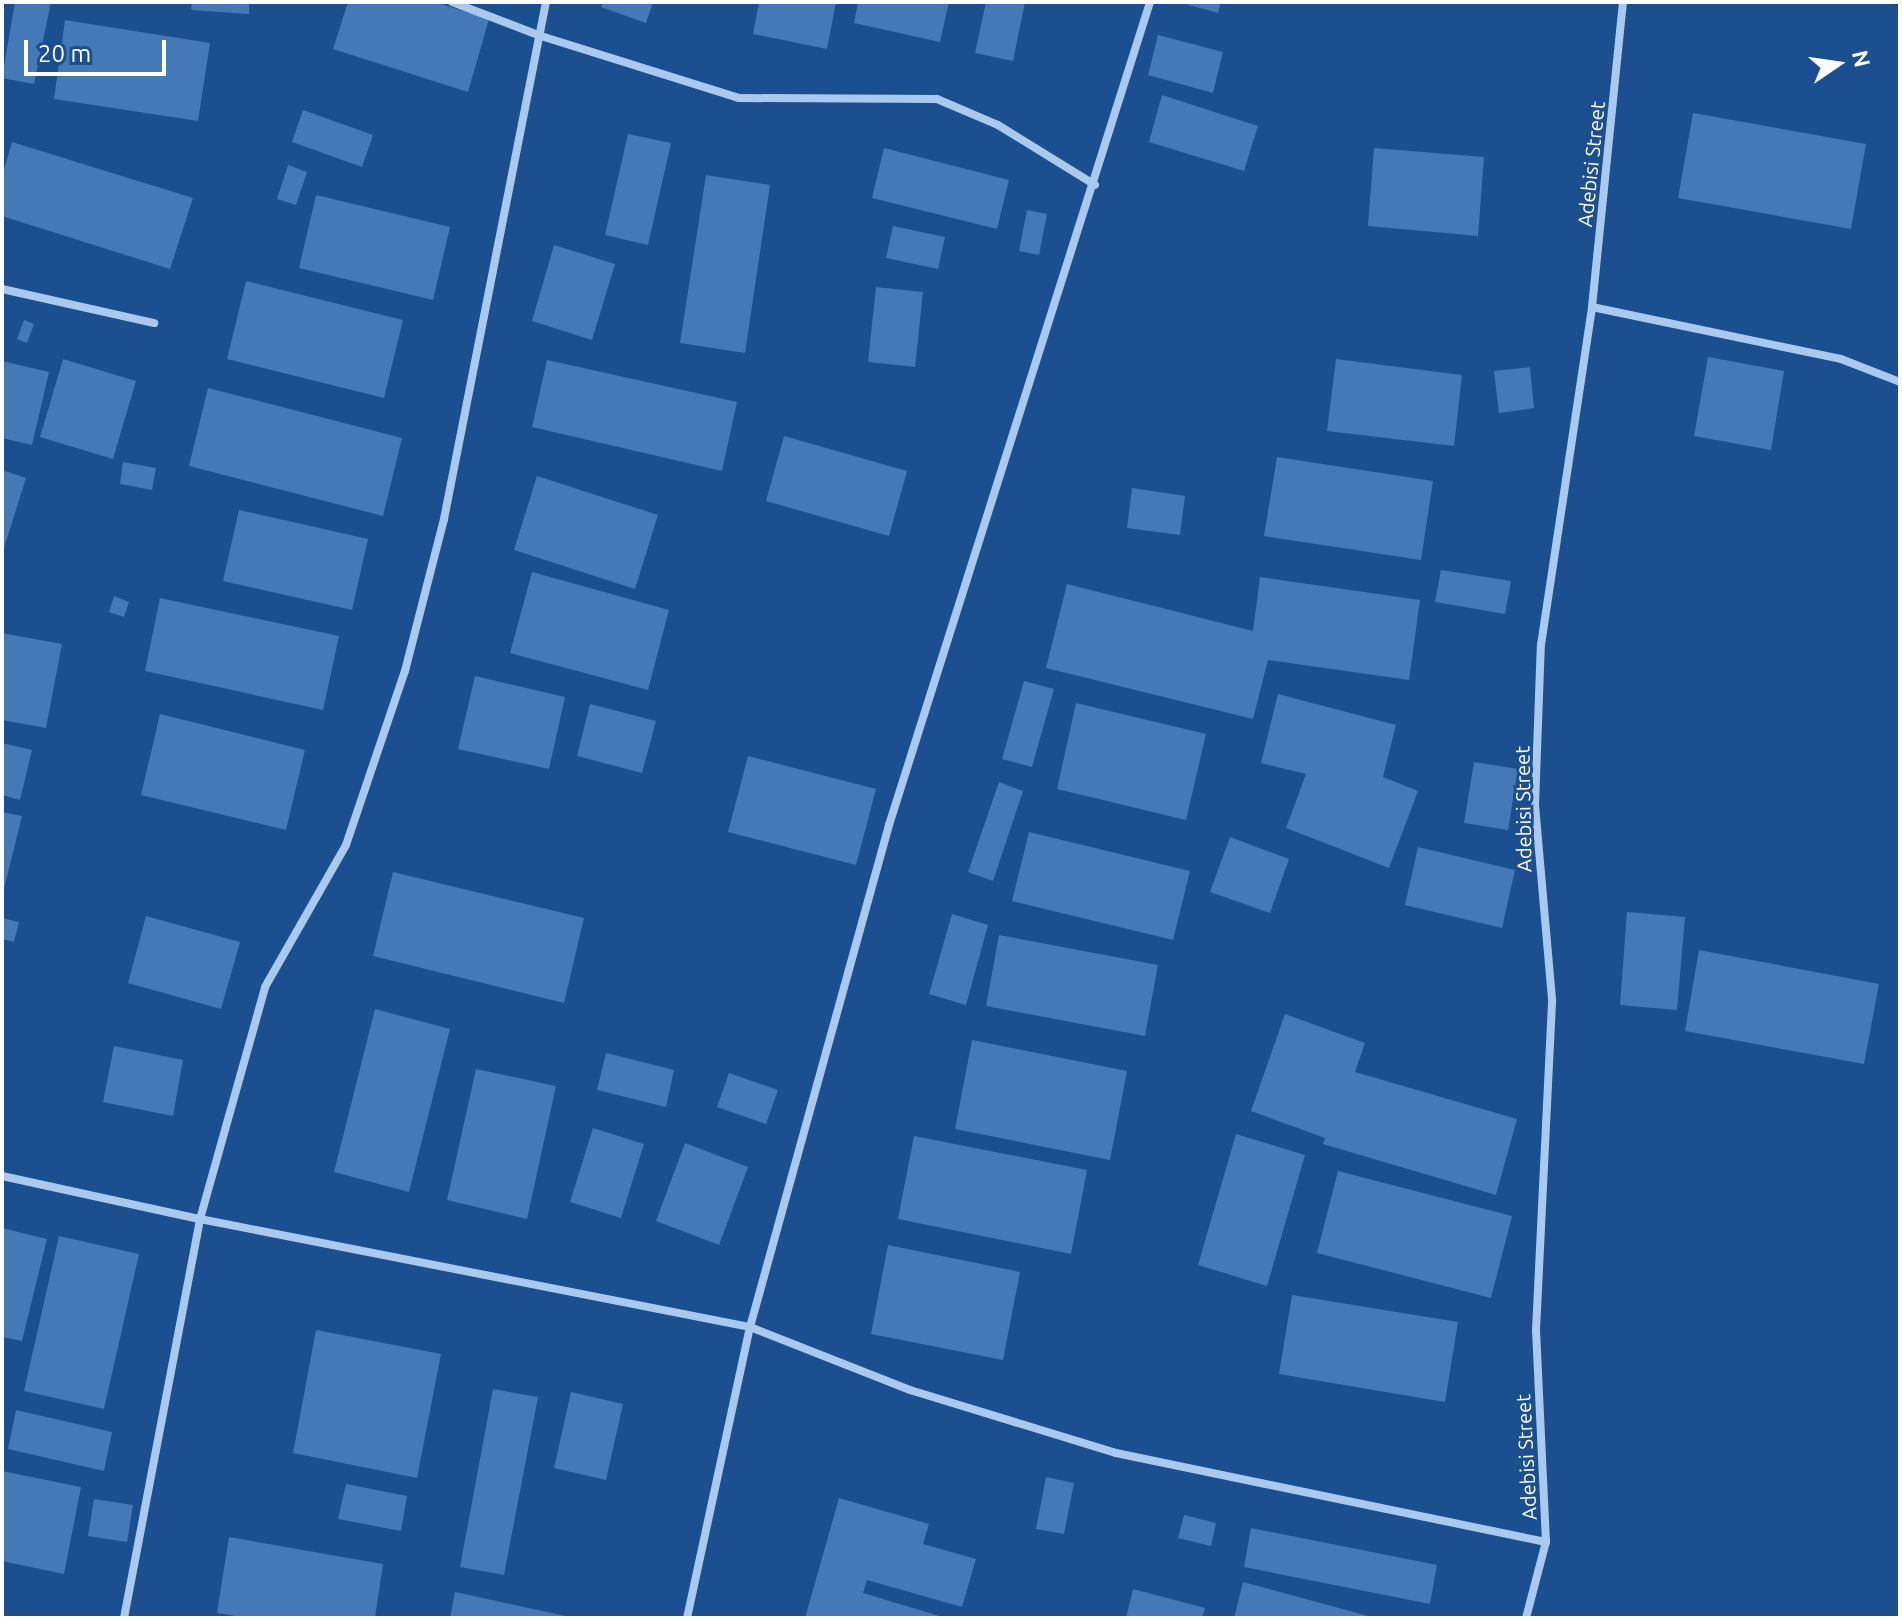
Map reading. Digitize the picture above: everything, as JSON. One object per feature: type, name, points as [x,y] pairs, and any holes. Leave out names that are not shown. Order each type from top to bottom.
[{"type":"street","points":[[452,2],[541,36],[739,98],[937,99],[998,125],[1095,185]]},
{"type":"street","points":[[124,1618],[200,1219],[265,987],[346,845],[405,671],[444,519],[546,2]]},
{"type":"street","points":[[687,1618],[750,1327],[889,825],[1033,366],[1095,185],[1150,2]]},
{"type":"street","name":"Adebisi Street","points":[[1526,1618],[1546,1542],[1536,1330],[1552,999],[1535,805],[1541,645],[1592,307],[1623,2]]},
{"type":"street","points":[[2,289],[154,323]]},
{"type":"street","points":[[1592,307],[1841,359],[1900,382]]},
{"type":"street","points":[[2,1176],[200,1219],[750,1327],[910,1390],[1116,1453],[1546,1542]]},
{"type":"building","points":[[15,2],[51,2],[34,84],[2,78]]},
{"type":"building","points":[[192,2],[249,2],[249,14],[191,10]]},
{"type":"building","points":[[348,2],[435,2],[489,19],[468,92],[333,49]]},
{"type":"building","points":[[603,2],[653,2],[646,23],[601,7]]},
{"type":"building","points":[[759,2],[836,2],[827,49],[753,34]]},
{"type":"building","points":[[858,2],[949,2],[940,42],[854,23]]},
{"type":"building","points":[[986,2],[1025,2],[1013,61],[975,53]]},
{"type":"building","points":[[1178,2],[1221,2],[1218,13]]},
{"type":"building","points":[[65,20],[210,43],[198,121],[54,99]]},
{"type":"building","points":[[1158,35],[1223,52],[1213,93],[1148,75]]},
{"type":"building","points":[[1162,95],[1258,126],[1244,171],[1149,142]]},
{"type":"building","points":[[303,110],[373,135],[362,167],[292,142]]},
{"type":"building","points":[[1693,113],[1866,144],[1851,229],[1678,198]]},
{"type":"building","points":[[628,134],[671,143],[648,245],[605,235]]},
{"type":"building","points":[[12,142],[193,198],[170,269],[2,216],[2,177]]},
{"type":"building","points":[[884,148],[1009,180],[997,229],[872,198]]},
{"type":"building","points":[[1374,148],[1484,157],[1478,236],[1368,226]]},
{"type":"building","points":[[288,165],[307,172],[296,205],[277,199]]},
{"type":"building","points":[[706,175],[770,185],[745,353],[680,343]]},
{"type":"building","points":[[316,195],[450,227],[433,300],[299,268]]},
{"type":"building","points":[[1027,210],[1047,214],[1039,255],[1019,251]]},
{"type":"building","points":[[893,226],[945,237],[938,269],[886,258]]},
{"type":"building","points":[[554,245],[615,264],[592,340],[532,321]]},
{"type":"building","points":[[246,281],[403,320],[384,398],[227,359]]},
{"type":"building","points":[[876,287],[923,292],[915,367],[868,362]]},
{"type":"building","points":[[24,320],[34,324],[27,343],[17,339]]},
{"type":"building","points":[[1708,357],[1784,371],[1771,450],[1694,436]]},
{"type":"building","points":[[63,359],[136,381],[113,459],[40,437]]},
{"type":"building","points":[[1336,359],[1462,375],[1454,446],[1327,431]]},
{"type":"building","points":[[547,360],[737,402],[722,471],[532,427]]},
{"type":"building","points":[[2,361],[49,372],[32,445],[2,438]]},
{"type":"building","points":[[1530,367],[1534,408],[1499,413],[1494,371]]},
{"type":"building","points":[[208,388],[402,438],[383,516],[189,466]]},
{"type":"building","points":[[784,436],[907,471],[889,536],[766,501]]},
{"type":"building","points":[[1277,457],[1433,481],[1421,560],[1264,536]]},
{"type":"building","points":[[123,462],[156,468],[152,490],[120,484]]},
{"type":"building","points":[[2,470],[26,478],[3,551],[2,551]]},
{"type":"building","points":[[537,476],[658,515],[635,589],[514,550]]},
{"type":"building","points":[[1132,488],[1185,496],[1180,535],[1127,528]]},
{"type":"building","points":[[239,510],[368,539],[352,610],[223,581]]},
{"type":"building","points":[[1441,570],[1511,581],[1505,614],[1435,602]]},
{"type":"building","points":[[532,572],[669,610],[648,690],[510,653]]},
{"type":"building","points":[[1260,577],[1420,600],[1409,680],[1268,660],[1253,719],[1046,668],[1067,584],[1253,631]]},
{"type":"building","points":[[114,596],[129,602],[124,617],[109,612]]},
{"type":"building","points":[[160,598],[339,636],[323,710],[145,671]]},
{"type":"building","points":[[2,633],[62,644],[46,728],[2,720]]},
{"type":"building","points":[[475,676],[565,697],[549,769],[458,749]]},
{"type":"building","points":[[1024,681],[1054,689],[1032,767],[1002,759]]},
{"type":"building","points":[[1278,694],[1396,725],[1383,777],[1418,791],[1389,868],[1286,828],[1306,774],[1261,763]]},
{"type":"building","points":[[1076,703],[1206,734],[1186,820],[1057,789]]},
{"type":"building","points":[[590,704],[656,721],[642,773],[577,756]]},
{"type":"building","points":[[160,714],[305,750],[286,830],[141,795]]},
{"type":"building","points":[[2,743],[32,750],[20,800],[2,795]]},
{"type":"building","points":[[748,756],[876,789],[856,865],[728,832]]},
{"type":"building","points":[[1474,762],[1518,769],[1508,830],[1464,823]]},
{"type":"building","points":[[999,782],[1023,791],[993,881],[968,872]]},
{"type":"building","points":[[2,812],[22,816],[3,893],[2,893]]},
{"type":"building","points":[[1029,832],[1190,871],[1173,940],[1012,901]]},
{"type":"building","points":[[1230,837],[1289,859],[1270,913],[1210,892]]},
{"type":"building","points":[[1418,847],[1515,870],[1502,928],[1405,905]]},
{"type":"building","points":[[393,872],[584,918],[564,1003],[373,956]]},
{"type":"building","points":[[1627,912],[1685,917],[1677,1010],[1620,1005]]},
{"type":"building","points":[[952,914],[988,925],[966,1005],[929,994]]},
{"type":"building","points":[[146,916],[240,942],[221,1009],[128,983]]},
{"type":"building","points":[[2,918],[19,922],[14,942],[2,939]]},
{"type":"building","points":[[999,935],[1158,965],[1145,1036],[986,1006]]},
{"type":"building","points":[[1699,950],[1879,984],[1864,1064],[1685,1031]]},
{"type":"building","points":[[375,1009],[450,1029],[409,1192],[334,1172]]},
{"type":"building","points":[[1285,1014],[1365,1043],[1355,1072],[1517,1119],[1496,1195],[1323,1144],[1325,1138],[1251,1111]]},
{"type":"building","points":[[972,1040],[1127,1071],[1110,1160],[955,1129]]},
{"type":"building","points":[[114,1046],[183,1060],[173,1116],[103,1102]]},
{"type":"building","points":[[606,1053],[674,1070],[666,1107],[597,1090]]},
{"type":"building","points":[[476,1069],[556,1086],[527,1219],[447,1200]]},
{"type":"building","points":[[729,1073],[778,1090],[766,1124],[717,1107]]},
{"type":"building","points":[[593,1128],[644,1144],[621,1218],[570,1202]]},
{"type":"building","points":[[1236,1134],[1305,1155],[1267,1286],[1198,1265]]},
{"type":"building","points":[[914,1136],[1087,1170],[1071,1254],[898,1219]]},
{"type":"building","points":[[685,1143],[748,1167],[719,1245],[656,1221]]},
{"type":"building","points":[[1338,1171],[1512,1216],[1491,1298],[1317,1253]]},
{"type":"building","points":[[2,1228],[47,1239],[22,1341],[2,1337]]},
{"type":"building","points":[[59,1236],[139,1254],[104,1409],[24,1391]]},
{"type":"building","points":[[888,1245],[1020,1272],[1003,1360],[871,1334]]},
{"type":"building","points":[[1292,1295],[1458,1322],[1445,1402],[1279,1374]]},
{"type":"building","points":[[316,1330],[441,1354],[417,1478],[293,1453]]},
{"type":"building","points":[[493,1389],[538,1397],[504,1575],[460,1567]]},
{"type":"building","points":[[571,1392],[623,1404],[606,1480],[554,1468]]},
{"type":"building","points":[[16,1410],[112,1432],[104,1471],[8,1449]]},
{"type":"building","points":[[2,1471],[81,1487],[64,1574],[2,1561]]},
{"type":"building","points":[[1046,1477],[1074,1483],[1064,1534],[1036,1529]]},
{"type":"building","points":[[346,1484],[407,1496],[401,1531],[338,1519]]},
{"type":"building","points":[[839,1498],[929,1524],[923,1544],[976,1559],[962,1607],[867,1580],[863,1593],[946,1618],[805,1618]]},
{"type":"building","points":[[94,1499],[133,1505],[127,1542],[88,1536]]},
{"type":"building","points":[[1184,1515],[1216,1523],[1211,1546],[1178,1538]]},
{"type":"building","points":[[1251,1528],[1437,1565],[1430,1604],[1244,1567]]},
{"type":"building","points":[[229,1537],[383,1564],[375,1618],[248,1618],[217,1613]]},
{"type":"building","points":[[1243,1582],[1372,1617],[1372,1618],[1234,1618]]},
{"type":"building","points":[[1133,1589],[1205,1608],[1202,1618],[1126,1618]]},
{"type":"building","points":[[455,1592],[570,1617],[570,1618],[450,1618]]}]
